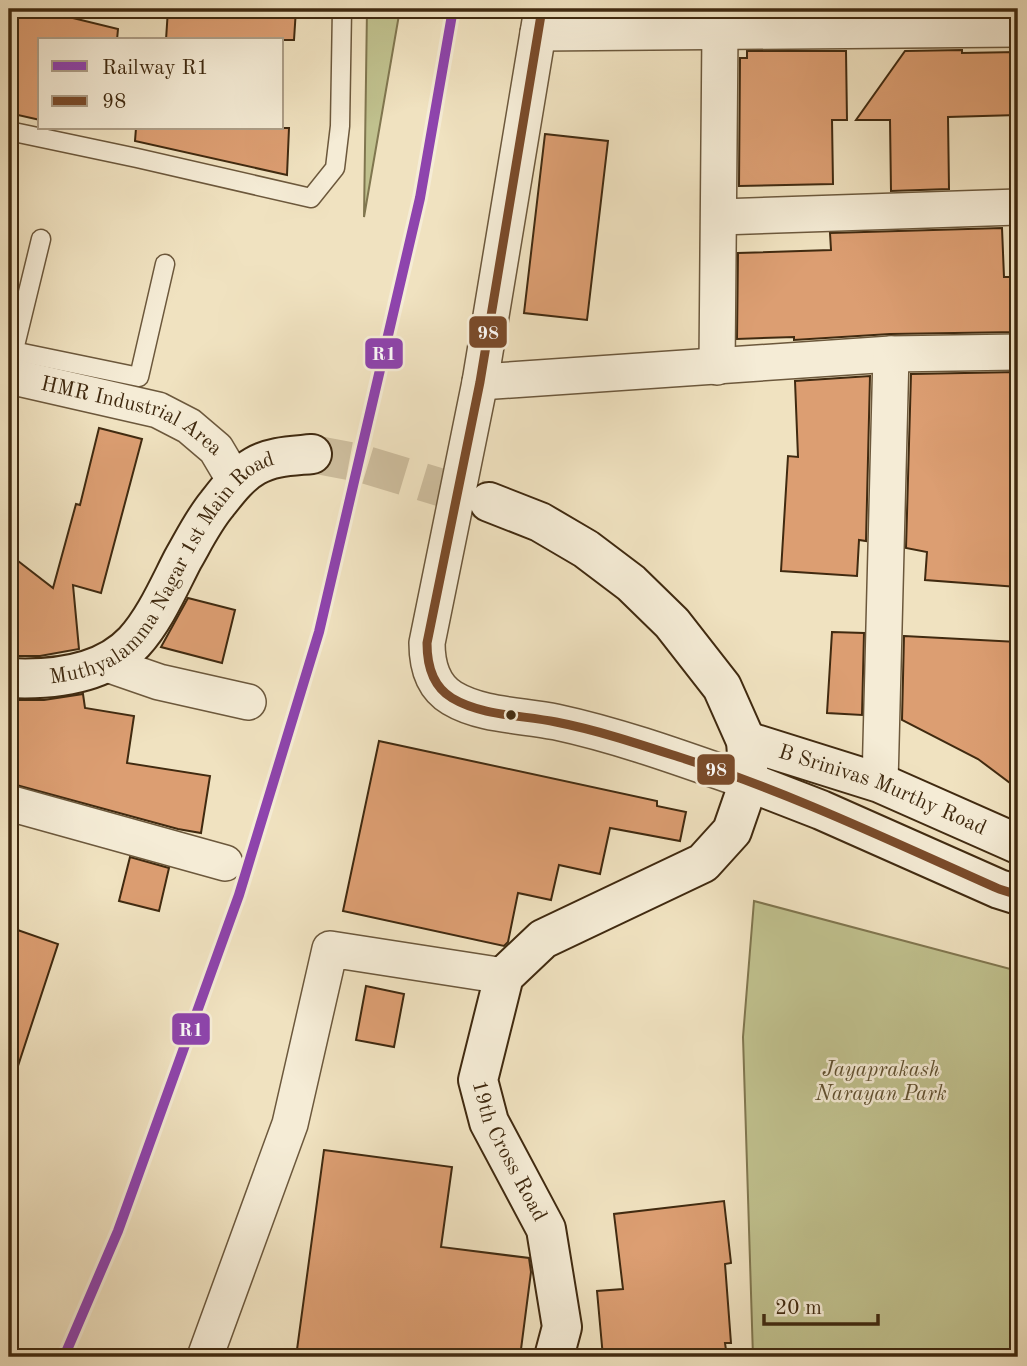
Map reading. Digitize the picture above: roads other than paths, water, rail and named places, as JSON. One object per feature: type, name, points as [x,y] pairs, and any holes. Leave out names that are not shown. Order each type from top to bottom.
[{"type":"street","points":[[1018,29],[720,31],[540,21],[480,382],[427,643],[427,664],[437,684],[450,697],[469,705],[557,722],[679,757],[821,810],[1018,895]]},
{"type":"street","points":[[717,367],[720,31]]},
{"type":"street","points":[[720,217],[1018,208]]},
{"type":"street","points":[[480,382],[891,354],[1018,352]]},
{"type":"street","points":[[880,783],[891,354]]},
{"type":"street","name":"HMR Industrial Area","points":[[11,364],[158,410],[189,426],[216,449],[235,481]]},
{"type":"street","name":"Muthyalamma Nagar 1st Main Road","points":[[9,678],[33,679],[71,675],[104,663],[133,643],[156,611],[205,519],[235,481],[255,466],[279,457],[312,454]]},
{"type":"street","points":[[205,1357],[290,1124],[330,949],[504,976],[543,939],[704,863],[732,831],[749,782],[747,741],[722,687],[672,623],[631,583],[586,549],[540,522],[489,502]]},
{"type":"street","points":[[104,663],[159,682],[248,702]]},
{"type":"street","name":"B Srinivas Murthy Road","points":[[747,741],[880,783],[1018,844]]},
{"type":"street","points":[[9,803],[225,863]]},
{"type":"street","name":"19th Cross Road","points":[[504,976],[478,1080],[489,1122],[546,1228],[563,1347]]},
{"type":"lane","points":[[9,131],[311,198],[335,168],[340,126],[342,9]]},
{"type":"lane","points":[[41,239],[11,364],[139,377],[165,264]]},
{"type":"tunnel","points":[[312,454],[360,463],[489,502]]},
{"type":"rail line","name":"R1","points":[[64,1357],[118,1231],[239,895],[319,632],[420,198],[453,9]]},
{"type":"park label","name":"Jayaprakash Narayan Park","points":[[881,1082]]}]
